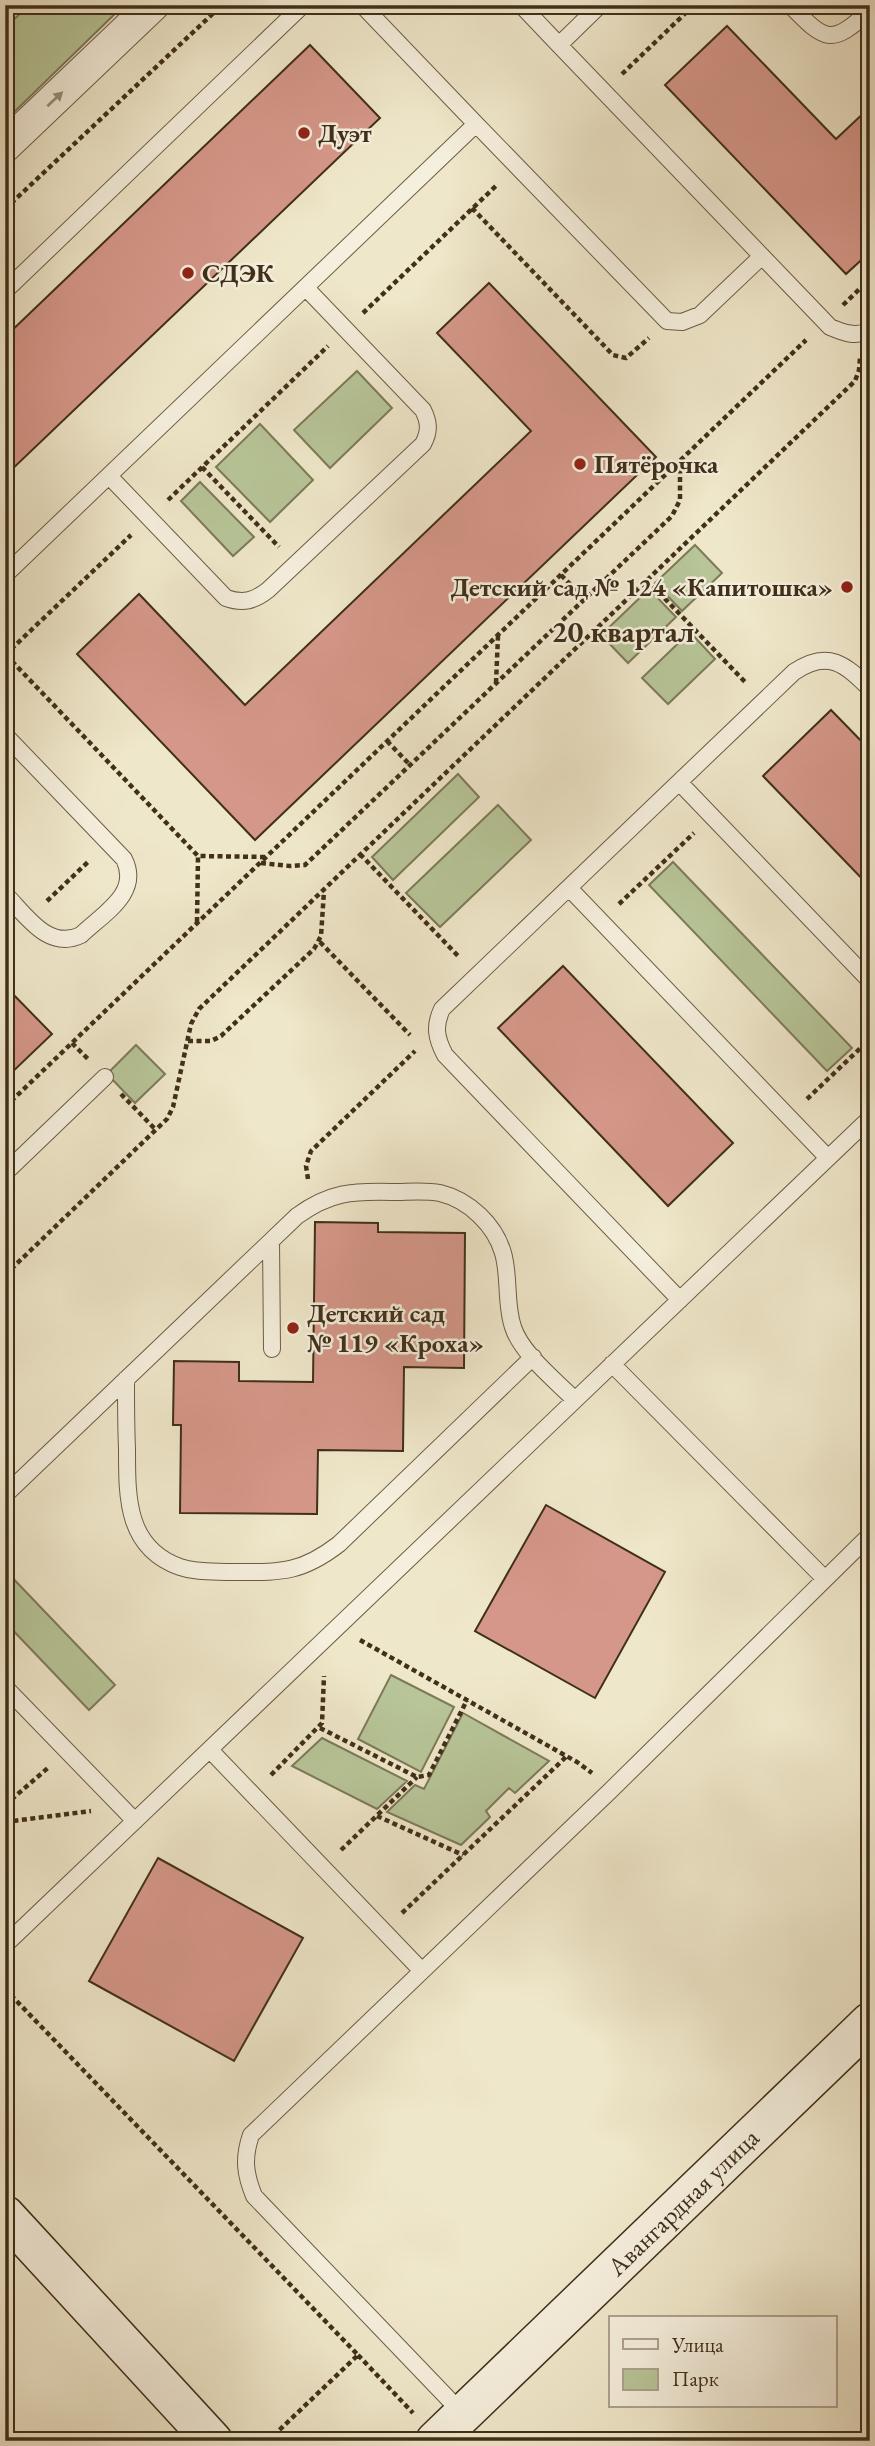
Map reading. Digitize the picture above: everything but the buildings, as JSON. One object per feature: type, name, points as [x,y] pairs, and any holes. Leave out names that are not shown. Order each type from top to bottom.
[{"type":"street","points":[[5,146],[153,5]]},
{"type":"street","name":"Авангардная улица","points":[[446,2431],[870,2022]]},
{"type":"street","points":[[5,2215],[213,2441]]},
{"type":"lane","points":[[5,291],[303,5]]},
{"type":"lane","points":[[362,5],[667,321],[682,322],[700,315],[762,256]]},
{"type":"lane","points":[[521,5],[830,327],[845,333],[865,332]]},
{"type":"lane","points":[[559,45],[600,5]]},
{"type":"lane","points":[[790,5],[815,32],[828,36],[843,34],[870,10]]},
{"type":"lane","points":[[5,575],[476,124]]},
{"type":"lane","points":[[109,476],[226,598],[246,602],[256,599],[296,564],[423,444],[429,429],[423,410],[306,288]]},
{"type":"lane","points":[[680,1300],[445,1055],[438,1042],[438,1017],[442,1009],[794,672],[814,662],[836,662],[849,668],[870,689]]},
{"type":"lane","points":[[5,735],[109,842],[129,869],[129,886],[116,902],[81,935],[72,939],[53,939],[44,934],[5,894]]},
{"type":"lane","points":[[679,782],[870,981]]},
{"type":"lane","points":[[569,888],[828,1158]]},
{"type":"lane","points":[[5,1173],[105,1077]]},
{"type":"lane","points":[[5,1945],[870,1118]]},
{"type":"lane","points":[[5,1495],[297,1216],[332,1196],[352,1191],[438,1192],[467,1204],[483,1218],[495,1234],[503,1253],[513,1328],[518,1339],[575,1400]]},
{"type":"lane","points":[[271,1241],[272,1349]]},
{"type":"lane","points":[[126,1379],[127,1495],[134,1523],[142,1539],[156,1553],[182,1567],[198,1571],[277,1572],[307,1564],[339,1544],[533,1357]]},
{"type":"lane","points":[[612,1364],[825,1579]]},
{"type":"lane","points":[[446,2431],[254,2196],[247,2179],[245,2164],[251,2135],[610,1791],[870,1535]]},
{"type":"lane","points":[[5,1687],[135,1821]]},
{"type":"lane","points":[[210,1750],[422,1971]]},
{"type":"path","points":[[5,209],[222,5]]},
{"type":"path","points":[[604,92],[694,5]]},
{"type":"path","points":[[265,858],[198,856],[5,655],[517,166]]},
{"type":"path","points":[[472,208],[617,358],[631,355],[667,321]]},
{"type":"path","points":[[5,1107],[870,279]]},
{"type":"path","points":[[5,1275],[167,1119],[173,1107],[193,1017],[199,1009],[855,382],[865,332]]},
{"type":"path","points":[[260,863],[305,865],[411,766],[678,508],[681,492],[680,461]]},
{"type":"path","points":[[202,467],[296,564]]},
{"type":"path","points":[[561,575],[585,599]]},
{"type":"path","points":[[647,580],[764,701]]},
{"type":"path","points":[[496,684],[498,635]]},
{"type":"path","points":[[387,741],[411,766]]},
{"type":"path","points":[[601,922],[711,816]]},
{"type":"path","points":[[29,918],[109,842]]},
{"type":"path","points":[[360,854],[477,976]]},
{"type":"path","points":[[197,923],[198,856]]},
{"type":"path","points":[[188,1041],[211,1041],[221,1036],[320,942],[324,890]]},
{"type":"path","points":[[320,942],[411,1037]]},
{"type":"path","points":[[789,1117],[870,1039]]},
{"type":"path","points":[[319,1202],[308,1179],[306,1166],[311,1151],[420,1046]]},
{"type":"path","points":[[105,1077],[157,1130]]},
{"type":"path","points":[[338,1627],[584,1766],[610,1791]]},
{"type":"path","points":[[252,1793],[320,1728],[324,1714],[324,1640]]},
{"type":"path","points":[[323,1867],[417,1777],[429,1775],[467,1699]]},
{"type":"path","points":[[320,1728],[417,1777]]},
{"type":"path","points":[[5,1805],[68,1751]]},
{"type":"path","points":[[384,1931],[566,1756]]},
{"type":"path","points":[[5,1822],[122,1807]]},
{"type":"path","points":[[377,1816],[463,1855]]},
{"type":"path","points":[[5,1989],[358,2355],[446,2431]]},
{"type":"path","points":[[271,2438],[358,2355]]},
{"type":"green space","points":[[29,5],[124,5],[5,121],[5,28]]},
{"type":"green space","points":[[357,371],[392,408],[330,468],[294,430]]},
{"type":"green space","points":[[260,424],[313,480],[270,522],[216,467]]},
{"type":"green space","points":[[200,482],[254,537],[233,556],[181,501]]},
{"type":"green space","points":[[695,545],[722,573],[682,611],[655,583]]},
{"type":"green space","points":[[649,589],[676,617],[628,663],[601,635]]},
{"type":"green space","points":[[690,632],[715,659],[668,704],[642,678]]},
{"type":"green space","points":[[458,774],[479,797],[393,880],[372,857]]},
{"type":"green space","points":[[498,805],[531,840],[440,927],[406,893]]},
{"type":"green space","points":[[673,862],[852,1048],[827,1071],[649,885]]},
{"type":"green space","points":[[136,1045],[165,1074],[135,1103],[107,1074]]},
{"type":"green space","points":[[5,1570],[115,1685],[89,1710],[5,1622]]},
{"type":"green space","points":[[391,1675],[454,1707],[421,1772],[358,1739]]},
{"type":"green space","points":[[463,1713],[549,1761],[515,1793],[509,1788],[486,1811],[490,1817],[461,1845],[387,1812],[415,1785],[424,1789]]},
{"type":"green space","points":[[322,1738],[407,1781],[377,1809],[292,1766]]},
{"type":"place","name":"Дуэт","points":[[304,133]]},
{"type":"place","name":"СДЭК","points":[[188,273]]},
{"type":"place","name":"Пятёрочка","points":[[580,464]]},
{"type":"place","name":"Детский сад № 124 «Капитошка»","points":[[847,587]]},
{"type":"place","name":"Детский сад № 119 «Кроха»","points":[[293,1328]]},
{"type":"district","name":"20 квартал","points":[[623,632]]}]
